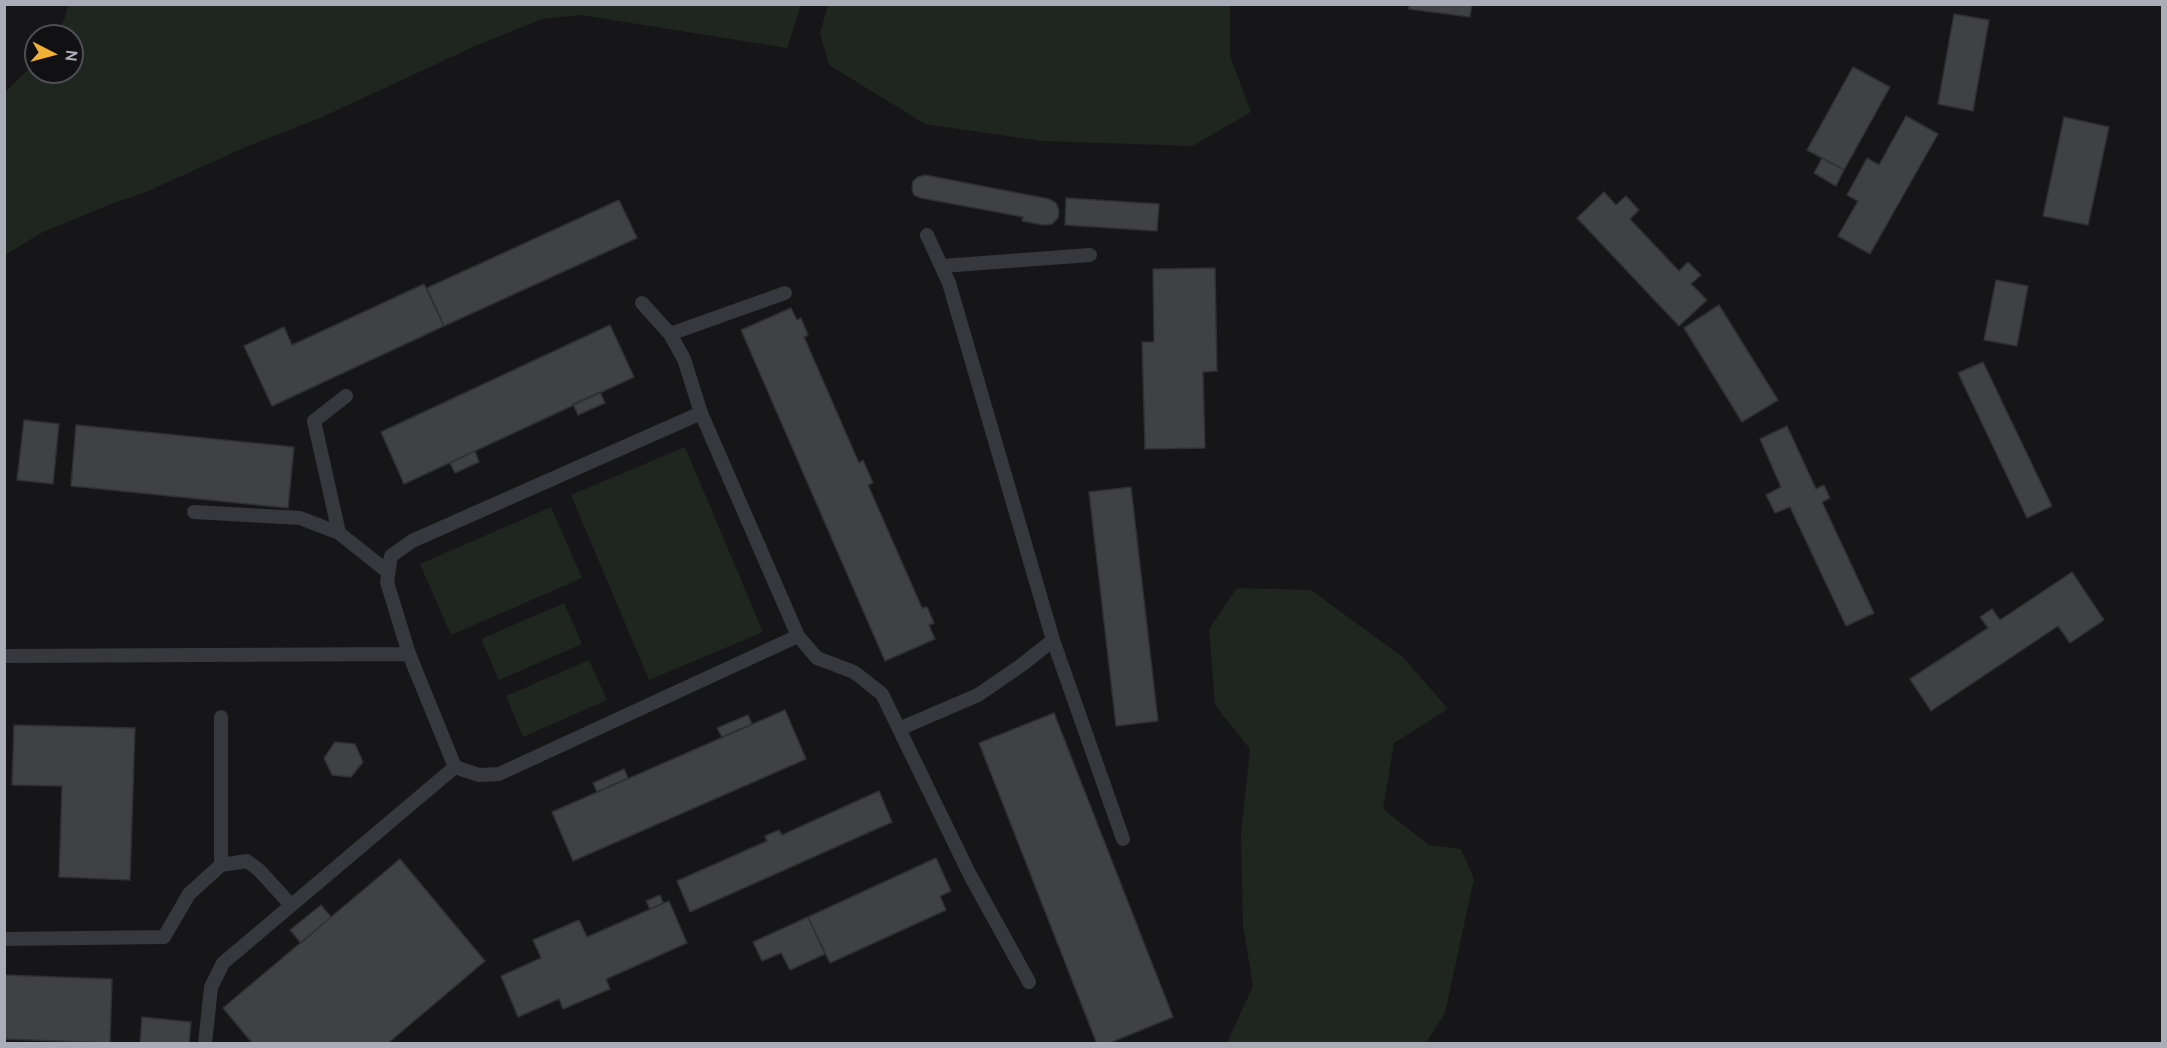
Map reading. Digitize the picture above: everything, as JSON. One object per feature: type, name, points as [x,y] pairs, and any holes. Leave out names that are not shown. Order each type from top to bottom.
[{"type":"lane","points":[[927,235],[949,283],[1053,640],[1123,839]]},
{"type":"lane","points":[[942,267],[1090,255]]},
{"type":"lane","points":[[670,334],[785,293]]},
{"type":"lane","points":[[642,303],[670,334],[684,359],[700,413],[798,636],[817,658],[854,672],[882,694],[970,876],[1029,982]]},
{"type":"lane","points":[[339,533],[314,421],[346,396]]},
{"type":"lane","points":[[700,413],[412,541],[391,556],[387,582],[409,654],[455,767],[479,775],[499,774],[798,636]]},
{"type":"lane","points":[[194,512],[300,518],[339,533],[388,572]]},
{"type":"lane","points":[[899,729],[978,695],[1053,640]]},
{"type":"lane","points":[[4,656],[409,654]]},
{"type":"lane","points":[[221,717],[221,865]]},
{"type":"lane","points":[[205,1044],[211,987],[223,963],[455,767]]},
{"type":"lane","points":[[4,939],[164,937],[189,894],[221,865],[247,861],[260,870],[291,905]]},
{"type":"shaded area","points":[[68,4],[801,5],[787,48],[581,15],[542,19],[473,47],[320,118],[248,146],[146,192],[41,233],[5,255],[5,92],[24,74],[24,84],[84,84],[84,24],[61,24]]},
{"type":"shaded area","points":[[828,5],[1230,5],[1230,56],[1251,112],[1192,146],[1042,141],[925,124],[829,65],[820,33]]},
{"type":"shaded area","points":[[685,447],[763,632],[649,680],[571,495]]},
{"type":"shaded area","points":[[551,507],[582,578],[451,635],[420,564]]},
{"type":"shaded area","points":[[1237,588],[1311,590],[1404,658],[1448,709],[1394,743],[1383,809],[1429,845],[1461,849],[1474,879],[1445,1013],[1426,1043],[1227,1043],[1253,986],[1243,925],[1241,834],[1250,749],[1215,705],[1209,629]]},
{"type":"shaded area","points":[[564,603],[582,644],[499,680],[481,639]]},
{"type":"shaded area","points":[[589,660],[607,700],[523,737],[506,696]]},
{"type":"building","points":[[1409,4],[1472,4],[1470,17],[1409,9]]},
{"type":"building","points":[[1954,14],[1989,20],[1973,111],[1938,104]]},
{"type":"building","points":[[1853,67],[1890,87],[1844,170],[1807,150]]},
{"type":"building","points":[[1906,116],[1938,134],[1870,254],[1838,236],[1858,201],[1847,195],[1867,158],[1879,165]]},
{"type":"building","points":[[2064,117],[2109,127],[2088,225],[2043,216]]},
{"type":"building","points":[[1822,158],[1844,170],[1836,186],[1814,173]]},
{"type":"building","points":[[925,175],[1049,199],[1056,203],[1059,210],[1058,218],[1052,224],[1043,225],[1022,221],[1023,217],[921,198],[914,195],[913,181]]},
{"type":"building","points":[[1604,192],[1616,205],[1626,196],[1639,210],[1630,219],[1679,271],[1688,262],[1701,275],[1691,284],[1707,300],[1679,326],[1577,218]]},
{"type":"building","points":[[1066,198],[1159,204],[1157,231],[1065,225]]},
{"type":"building","points":[[619,200],[637,238],[444,326],[427,288]]},
{"type":"building","points":[[1215,268],[1217,371],[1203,372],[1205,448],[1145,449],[1142,342],[1154,342],[1153,269]]},
{"type":"building","points":[[1996,280],[2028,286],[2017,346],[1984,340]]},
{"type":"building","points":[[424,284],[444,326],[272,406],[244,346],[284,327],[292,345]]},
{"type":"building","points":[[1719,305],[1778,400],[1742,422],[1684,328]]},
{"type":"building","points":[[791,308],[797,320],[801,318],[808,335],[804,337],[859,463],[863,460],[873,483],[868,485],[922,608],[927,607],[934,623],[929,625],[935,639],[885,661],[741,330]]},
{"type":"building","points":[[610,325],[634,377],[404,484],[381,432]]},
{"type":"building","points":[[1983,362],[2052,506],[2027,518],[1958,373]]},
{"type":"building","points":[[600,392],[605,403],[578,415],[573,404]]},
{"type":"building","points":[[24,420],[59,424],[53,484],[17,480]]},
{"type":"building","points":[[76,425],[294,447],[288,508],[71,486]]},
{"type":"building","points":[[1787,426],[1816,489],[1824,485],[1830,498],[1822,502],[1874,613],[1846,626],[1790,507],[1775,513],[1766,495],[1781,487],[1760,439]]},
{"type":"building","points":[[475,451],[479,462],[455,473],[450,463]]},
{"type":"building","points":[[1131,487],[1158,721],[1116,726],[1089,492]]},
{"type":"building","points":[[2072,572],[2104,620],[2070,643],[2058,626],[1931,711],[1910,679],[1988,628],[1980,617],[1992,609],[2000,620]]},
{"type":"building","points":[[785,710],[806,759],[573,861],[552,812]]},
{"type":"building","points":[[1054,713],[1173,1017],[1107,1044],[1097,1044],[979,743]]},
{"type":"building","points":[[748,715],[752,724],[722,737],[717,728]]},
{"type":"building","points":[[14,725],[135,728],[130,880],[59,877],[62,786],[12,785]]},
{"type":"building","points":[[335,742],[355,744],[363,762],[351,777],[332,775],[324,758]]},
{"type":"building","points":[[624,769],[628,778],[597,792],[593,783]]},
{"type":"building","points":[[879,791],[892,822],[690,912],[677,881],[767,841],[765,836],[779,830],[782,835]]},
{"type":"building","points":[[936,858],[951,891],[940,896],[946,910],[830,963],[808,917]]},
{"type":"building","points":[[400,859],[485,961],[387,1044],[253,1044],[223,1008]]},
{"type":"building","points":[[660,895],[663,903],[650,909],[646,901]]},
{"type":"building","points":[[669,901],[687,943],[606,979],[610,989],[563,1009],[559,999],[518,1017],[501,976],[541,958],[533,940],[579,920],[587,937]]},
{"type":"building","points":[[321,905],[331,917],[301,943],[290,930]]},
{"type":"building","points":[[808,917],[825,954],[790,970],[781,953],[762,961],[753,942]]},
{"type":"building","points":[[4,975],[112,979],[110,1043],[4,1039]]},
{"type":"building","points":[[142,1017],[191,1022],[189,1044],[140,1044]]}]
